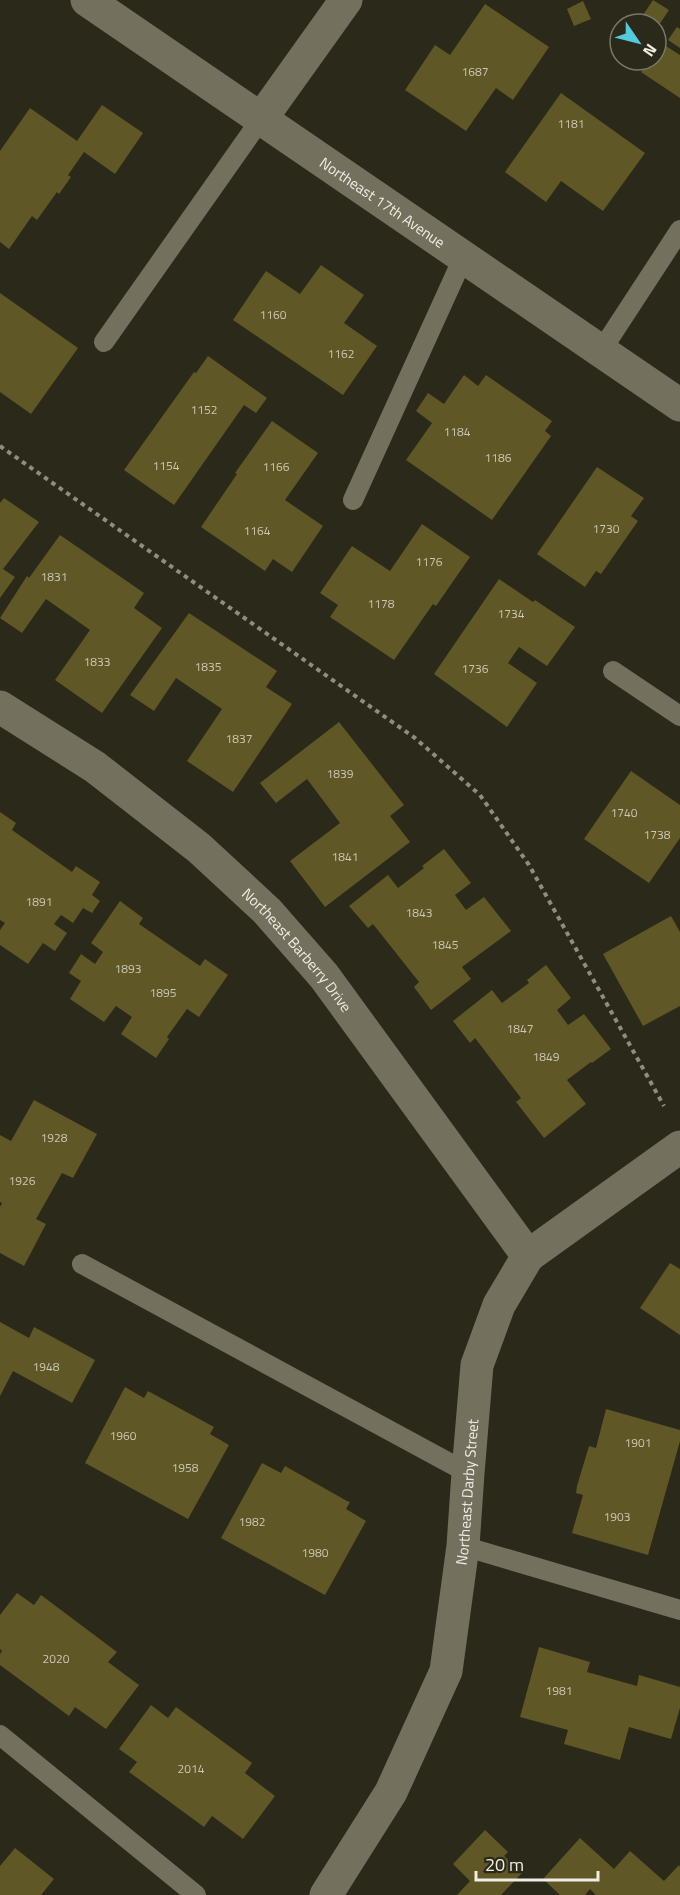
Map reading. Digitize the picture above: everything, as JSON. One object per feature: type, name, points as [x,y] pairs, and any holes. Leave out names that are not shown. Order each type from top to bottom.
[{"type":"street","name":"Northeast 17th Avenue","points":[[87,0],[680,405]]},
{"type":"street","points":[[261,119],[346,0]]},
{"type":"street","name":"Northeast Barberry Drive","points":[[0,707],[95,767],[199,848],[267,911],[324,976],[528,1256]]},
{"type":"street","name":"Northeast Darby Street","points":[[326,1895],[391,1792],[446,1671],[463,1546],[477,1365],[498,1305],[528,1256],[680,1147]]},
{"type":"lane","points":[[104,342],[261,119]]},
{"type":"lane","points":[[602,351],[680,230]]},
{"type":"lane","points":[[353,500],[463,258]]},
{"type":"lane","points":[[613,671],[680,716]]},
{"type":"lane","points":[[82,1264],[468,1473]]},
{"type":"lane","points":[[463,1546],[680,1610]]},
{"type":"lane","points":[[0,1735],[196,1895]]},
{"type":"path","points":[[0,446],[415,738],[480,795],[529,865],[664,1106]]},
{"type":"building","points":[[653,0],[669,10],[668,12],[645,12]]},
{"type":"building","points":[[583,1],[591,19],[574,26],[567,9]]},
{"type":"building","points":[[485,4],[549,47],[513,100],[496,88],[466,131],[405,90],[435,45],[450,55]]},
{"type":"building","points":[[677,27],[680,29],[680,48],[668,40]]},
{"type":"building","points":[[668,47],[680,55],[680,98],[641,72],[668,72]]},
{"type":"building","points":[[561,93],[645,153],[603,211],[561,181],[546,202],[505,172]]},
{"type":"building","points":[[102,105],[143,133],[115,174],[84,152],[68,175],[71,177],[59,194],[57,192],[37,220],[32,216],[9,249],[0,242],[0,151],[30,108],[77,141]]},
{"type":"building","points":[[321,265],[364,295],[344,323],[377,346],[343,395],[233,320],[266,271],[300,294]]},
{"type":"building","points":[[0,293],[78,348],[31,414],[0,392]]},
{"type":"building","points":[[208,356],[267,398],[256,413],[244,405],[174,505],[124,470]]},
{"type":"building","points":[[464,375],[478,386],[486,375],[552,421],[545,431],[551,436],[492,520],[406,460],[432,423],[416,411],[428,393],[444,404]]},
{"type":"building","points":[[272,421],[318,453],[285,500],[323,526],[292,572],[273,559],[265,571],[201,527],[237,474],[235,473]]},
{"type":"building","points":[[597,467],[644,498],[631,516],[638,521],[601,574],[596,571],[585,587],[537,554]]},
{"type":"building","points":[[4,498],[39,522],[3,569],[15,577],[0,598],[0,503]]},
{"type":"building","points":[[422,524],[470,557],[436,606],[433,604],[394,660],[330,617],[338,605],[320,593],[352,546],[390,571]]},
{"type":"building","points":[[60,535],[144,593],[134,608],[162,628],[102,713],[55,680],[90,630],[46,599],[22,633],[0,618],[27,576],[29,578]]},
{"type":"building","points":[[499,579],[575,627],[547,666],[519,647],[508,663],[537,683],[507,727],[434,674]]},
{"type":"building","points":[[189,613],[277,671],[266,687],[292,704],[233,792],[187,761],[222,709],[176,678],[154,711],[130,695]]},
{"type":"building","points":[[339,722],[404,805],[390,816],[410,842],[325,907],[290,861],[340,823],[307,779],[276,803],[260,783]]},
{"type":"building","points":[[631,771],[680,805],[680,838],[649,883],[584,839]]},
{"type":"building","points":[[0,812],[16,823],[12,830],[72,872],[76,866],[100,882],[92,895],[100,901],[92,913],[83,908],[73,923],[61,915],[54,924],[67,933],[55,951],[43,943],[28,964],[0,945],[0,930],[5,923],[0,920]]},
{"type":"building","points":[[444,849],[471,883],[455,895],[466,910],[484,897],[511,931],[462,967],[471,979],[431,1010],[414,987],[419,982],[373,924],[368,928],[349,906],[388,875],[398,888]]},
{"type":"building","points":[[120,901],[143,918],[139,924],[200,966],[205,959],[228,975],[199,1017],[187,1009],[167,1037],[169,1039],[156,1058],[121,1034],[132,1017],[116,1006],[104,1022],[70,999],[81,981],[69,973],[81,954],[95,964],[103,952],[91,943]]},
{"type":"building","points":[[671,916],[680,932],[680,1006],[643,1026],[603,954]]},
{"type":"building","points":[[546,965],[571,998],[557,1010],[568,1025],[584,1014],[611,1049],[567,1080],[586,1104],[544,1138],[516,1102],[521,1098],[475,1038],[470,1043],[453,1021],[492,990],[502,1003],[529,983],[527,980]]},
{"type":"building","points":[[34,1100],[97,1134],[73,1178],[62,1173],[36,1219],[46,1224],[24,1266],[0,1253],[0,1207],[2,1203],[0,1202],[0,1135],[11,1141]]},
{"type":"building","points":[[670,1263],[680,1269],[680,1335],[640,1308]]},
{"type":"building","points":[[0,1322],[29,1338],[34,1327],[95,1360],[72,1403],[13,1371],[0,1396]]},
{"type":"building","points":[[125,1387],[144,1398],[148,1391],[214,1427],[210,1434],[229,1445],[188,1519],[85,1463]]},
{"type":"building","points":[[606,1409],[680,1430],[680,1441],[648,1555],[572,1533],[583,1495],[576,1493],[577,1486],[589,1446],[596,1448]]},
{"type":"building","points":[[262,1463],[281,1473],[285,1466],[350,1502],[346,1509],[366,1521],[325,1595],[221,1538]]},
{"type":"building","points":[[17,1593],[34,1605],[41,1595],[117,1652],[108,1662],[139,1685],[106,1729],[75,1707],[69,1716],[0,1665],[2,1651],[0,1649],[0,1615]]},
{"type":"building","points":[[539,1647],[590,1662],[587,1672],[637,1686],[639,1675],[680,1687],[680,1708],[671,1739],[629,1727],[620,1760],[564,1744],[568,1730],[520,1717]]},
{"type":"building","points":[[151,1705],[168,1718],[176,1707],[252,1763],[245,1773],[275,1796],[243,1839],[212,1816],[204,1827],[129,1772],[137,1762],[119,1749]]},
{"type":"building","points":[[485,1830],[508,1852],[504,1856],[522,1873],[501,1895],[457,1895],[470,1881],[453,1864]]},
{"type":"building","points":[[580,1838],[614,1869],[630,1851],[664,1881],[679,1865],[680,1895],[596,1895],[590,1889],[585,1895],[560,1895],[543,1879]]},
{"type":"building","points":[[15,1848],[54,1879],[41,1895],[0,1895],[0,1866]]}]
